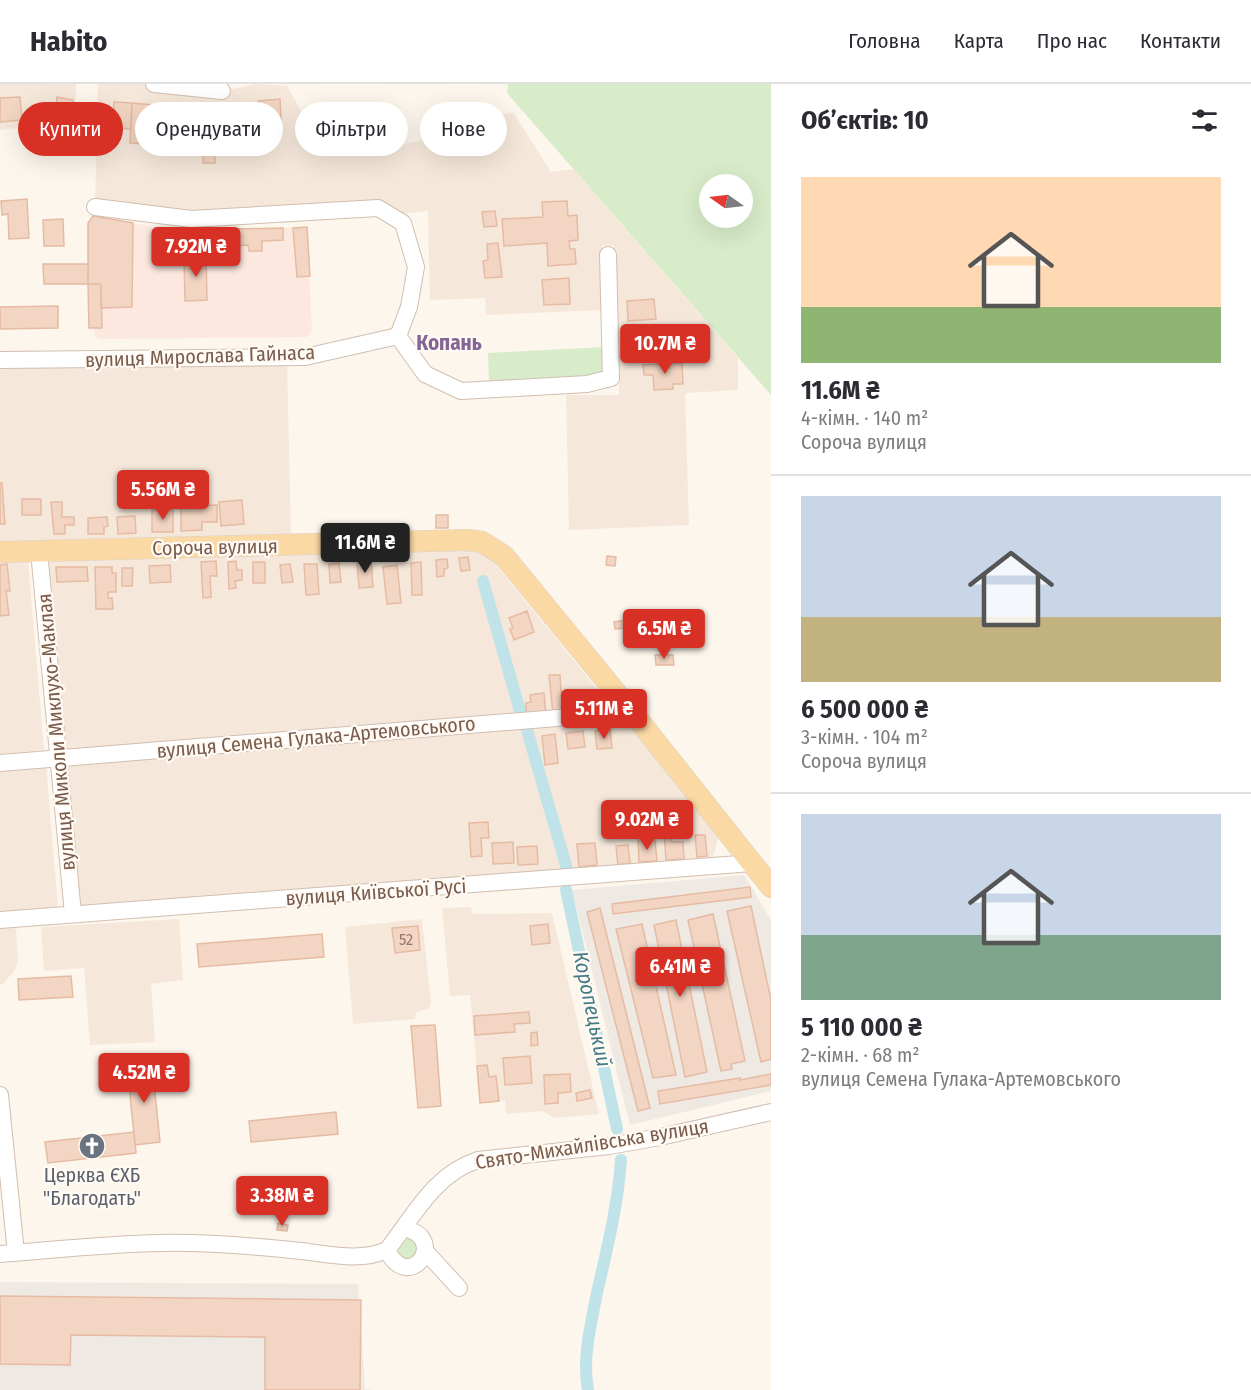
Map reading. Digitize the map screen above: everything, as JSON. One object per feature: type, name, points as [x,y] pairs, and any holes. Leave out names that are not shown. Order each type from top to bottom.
[{"type":"main road","name":"Сороча вулиця","points":[[0,552],[468,540],[482,542],[504,556],[633,712],[771,887]]},
{"type":"street","points":[[154,84],[222,91]]},
{"type":"street","points":[[95,207],[191,219],[378,208],[403,223],[416,267],[409,307],[398,336],[425,374],[461,391],[586,384],[612,378],[608,255]]},
{"type":"street","name":"вулиця Мирослава Гайнаса","points":[[0,360],[305,357],[398,336]]},
{"type":"street","name":"вулиця Миколи Миклухо-Маклая","points":[[39,551],[73,914]]},
{"type":"street","name":"вулиця Семена Гулака-Артемовського","points":[[0,763],[633,712]]},
{"type":"street","name":"вулиця Київської Русі","points":[[0,920],[752,863]]},
{"type":"street","points":[[0,1095],[8,1254],[160,1243],[257,1247],[365,1257],[387,1250],[404,1228],[420,1236],[423,1255],[446,1271],[459,1288]]},
{"type":"street","name":"Свято-Михайлівська вулиця","points":[[404,1228],[431,1190],[463,1165],[478,1160],[619,1144],[771,1112]]},
{"type":"street","points":[[387,1250],[393,1261],[402,1267],[412,1266],[423,1255]]},
{"type":"shaded area","points":[[0,84],[76,84],[76,102],[18,102],[18,128],[0,130]]},
{"type":"shaded area","points":[[98,84],[154,84],[222,91],[257,84],[287,86],[296,102],[295,156],[408,156],[408,143],[420,140],[420,156],[507,156],[507,113],[513,112],[551,172],[573,169],[738,358],[738,390],[685,393],[689,525],[569,530],[566,395],[619,395],[614,245],[602,246],[604,310],[486,315],[485,298],[430,300],[428,211],[391,215],[244,217],[95,207],[96,156],[123,156],[123,102],[98,102]]},
{"type":"shaded area","points":[[93,216],[183,232],[307,227],[312,331],[307,337],[101,339],[95,337],[94,328],[89,328],[88,284],[44,284],[43,264],[88,264],[88,223]]},
{"type":"shaded area","points":[[287,360],[291,534],[0,546],[0,366]]},
{"type":"shaded area","points":[[483,549],[611,706],[524,713],[485,576],[480,576],[516,714],[66,750],[49,563],[55,557]]},
{"type":"shaded area","points":[[28,560],[44,750],[0,754],[0,561]]},
{"type":"shaded area","points":[[627,722],[719,835],[713,857],[573,870],[531,728]]},
{"type":"shaded area","points":[[523,729],[563,870],[79,906],[65,765]]},
{"type":"shaded area","points":[[46,765],[58,908],[0,912],[0,770]]},
{"type":"shaded area","points":[[744,875],[771,920],[771,1091],[630,1125],[572,890]]},
{"type":"shaded area","points":[[471,907],[472,914],[552,913],[599,1114],[555,1118],[542,1111],[506,1114],[505,1100],[480,1103],[470,995],[450,996],[442,908]]},
{"type":"shaded area","points":[[179,919],[183,980],[151,984],[155,1042],[90,1045],[84,968],[44,971],[41,927]]},
{"type":"shaded area","points":[[422,919],[431,1003],[428,1009],[416,1012],[415,1019],[353,1024],[345,927]]},
{"type":"shaded area","points":[[16,928],[18,960],[15,970],[3,984],[0,984],[0,929]]},
{"type":"shaded area","points":[[0,1282],[358,1284],[365,1389],[374,1390],[0,1390]]},
{"type":"green space","points":[[508,84],[771,84],[771,395],[507,93]]},
{"type":"green space","points":[[605,347],[605,372],[583,378],[495,384],[489,381],[488,353]]},
{"type":"green space","points":[[407,1235],[413,1238],[419,1249],[410,1262],[393,1253],[402,1245]]},
{"type":"building","points":[[20,97],[18,120],[0,122],[0,98]]},
{"type":"building","points":[[57,97],[73,100],[73,102],[56,102]]},
{"type":"building","points":[[280,99],[280,102],[258,102]]},
{"type":"building","points":[[123,102],[132,103],[131,129],[123,129]]},
{"type":"building","points":[[132,103],[135,103],[135,143],[130,143]]},
{"type":"building","points":[[203,156],[215,156],[215,163],[203,163]]},
{"type":"building","points":[[27,199],[29,238],[9,239],[8,214],[2,215],[1,201]]},
{"type":"building","points":[[567,201],[568,216],[577,215],[578,240],[569,241],[570,249],[575,249],[576,264],[548,266],[547,243],[504,246],[502,219],[543,217],[542,202]]},
{"type":"building","points":[[495,211],[497,226],[484,227],[482,212]]},
{"type":"building","points":[[93,216],[133,223],[132,307],[101,308],[101,284],[88,284],[88,223]]},
{"type":"building","points":[[63,219],[64,246],[44,246],[43,220]]},
{"type":"building","points":[[307,227],[310,276],[297,277],[293,228]]},
{"type":"building","points":[[283,228],[283,240],[262,241],[262,251],[249,251],[248,245],[237,246],[237,229]]},
{"type":"building","points":[[219,230],[220,253],[184,255],[183,232]]},
{"type":"building","points":[[498,243],[502,277],[485,278],[483,261],[488,260],[487,244]]},
{"type":"building","points":[[206,254],[207,300],[185,301],[184,255]]},
{"type":"building","points":[[43,264],[88,264],[88,284],[44,284]]},
{"type":"building","points":[[569,278],[570,304],[544,305],[542,280]]},
{"type":"building","points":[[88,284],[101,284],[102,328],[89,328]]},
{"type":"building","points":[[654,299],[656,319],[628,321],[627,301]]},
{"type":"building","points":[[58,306],[58,328],[0,329],[0,307]]},
{"type":"building","points":[[661,331],[661,335],[674,334],[675,357],[654,359],[653,344],[644,344],[644,332]]},
{"type":"building","points":[[682,363],[683,384],[673,384],[673,389],[654,390],[653,375],[644,375],[643,365]]},
{"type":"building","points":[[0,483],[2,483],[5,524],[0,524]]},
{"type":"building","points":[[22,499],[41,499],[41,515],[22,515]]},
{"type":"building","points":[[242,500],[244,524],[221,526],[219,502]]},
{"type":"building","points":[[51,502],[62,502],[62,517],[74,517],[74,525],[65,525],[65,534],[54,534]]},
{"type":"building","points":[[217,505],[217,522],[202,522],[202,530],[181,531],[181,506]]},
{"type":"building","points":[[152,510],[173,510],[173,532],[152,532]]},
{"type":"building","points":[[436,515],[448,515],[448,528],[436,528]]},
{"type":"building","points":[[135,516],[136,533],[118,534],[117,517]]},
{"type":"building","points":[[107,517],[108,526],[104,527],[104,534],[88,534],[88,518]]},
{"type":"building","points":[[607,556],[616,557],[615,566],[606,565]]},
{"type":"building","points":[[468,557],[470,570],[461,571],[459,558]]},
{"type":"building","points":[[447,559],[448,568],[444,569],[444,576],[437,577],[436,560]]},
{"type":"building","points":[[371,560],[373,587],[359,588],[357,561]]},
{"type":"building","points":[[216,561],[217,576],[210,576],[211,597],[203,598],[201,562]]},
{"type":"building","points":[[236,561],[237,570],[242,570],[242,580],[235,581],[236,588],[229,589],[228,562]]},
{"type":"building","points":[[253,562],[265,562],[265,583],[253,583]]},
{"type":"building","points":[[421,562],[422,595],[412,595],[411,563]]},
{"type":"building","points":[[339,563],[341,582],[330,583],[329,564]]},
{"type":"building","points":[[7,564],[10,591],[6,591],[9,615],[0,616],[0,565]]},
{"type":"building","points":[[290,564],[293,582],[282,583],[280,565]]},
{"type":"building","points":[[304,564],[317,564],[319,594],[306,595]]},
{"type":"building","points":[[170,565],[171,582],[150,583],[149,566]]},
{"type":"building","points":[[397,565],[401,603],[387,604],[383,567]]},
{"type":"building","points":[[56,567],[87,567],[88,581],[57,582]]},
{"type":"building","points":[[95,567],[112,567],[112,573],[116,573],[116,592],[108,592],[108,598],[112,598],[113,609],[96,609]]},
{"type":"building","points":[[122,568],[133,568],[132,586],[122,586]]},
{"type":"building","points":[[527,611],[534,632],[514,640],[509,618]]},
{"type":"building","points":[[637,619],[637,627],[615,629],[614,622]]},
{"type":"building","points":[[655,655],[673,655],[674,665],[656,665]]},
{"type":"building","points":[[549,675],[560,675],[561,692],[571,691],[573,713],[553,715]]},
{"type":"building","points":[[544,693],[546,714],[526,716],[526,703],[531,702],[530,695]]},
{"type":"building","points":[[610,730],[612,748],[597,749],[595,731]]},
{"type":"building","points":[[583,731],[585,747],[568,749],[566,733]]},
{"type":"building","points":[[555,734],[558,763],[545,765],[542,736]]},
{"type":"building","points":[[488,822],[489,838],[481,838],[482,856],[471,857],[469,823]]},
{"type":"building","points":[[664,831],[671,831],[672,842],[683,842],[684,859],[666,860]]},
{"type":"building","points":[[695,835],[705,835],[707,856],[697,857]]},
{"type":"building","points":[[638,838],[645,838],[645,841],[655,840],[657,861],[639,862]]},
{"type":"building","points":[[513,842],[514,863],[493,864],[492,843]]},
{"type":"building","points":[[595,843],[597,865],[579,867],[577,844]]},
{"type":"building","points":[[628,845],[630,863],[618,865],[616,846]]},
{"type":"building","points":[[537,846],[538,864],[518,865],[517,847]]},
{"type":"building","points":[[750,887],[751,897],[613,914],[612,904]]},
{"type":"building","points":[[751,906],[771,1000],[771,1059],[761,1062],[727,911]]},
{"type":"building","points":[[600,908],[650,1108],[638,1111],[587,912]]},
{"type":"building","points":[[713,914],[745,1061],[731,1064],[732,1069],[721,1071],[688,920]]},
{"type":"building","points":[[676,920],[707,1072],[685,1077],[654,925]]},
{"type":"building","points":[[548,924],[550,943],[532,945],[530,926]]},
{"type":"building","points":[[642,924],[676,1075],[653,1078],[616,929]]},
{"type":"building","points":[[418,926],[420,950],[395,953],[392,928]]},
{"type":"building","points":[[322,934],[324,957],[199,967],[197,944]]},
{"type":"building","points":[[71,976],[73,997],[19,1000],[18,979]]},
{"type":"building","points":[[529,1012],[530,1023],[514,1024],[515,1032],[475,1035],[474,1016]]},
{"type":"building","points":[[435,1025],[441,1106],[418,1108],[411,1026]]},
{"type":"building","points":[[537,1032],[538,1045],[531,1046],[531,1033]]},
{"type":"building","points":[[530,1056],[532,1083],[505,1085],[503,1058]]},
{"type":"building","points":[[152,1063],[160,1142],[135,1145],[127,1066]]},
{"type":"building","points":[[487,1065],[489,1077],[496,1076],[499,1101],[480,1103],[477,1066]]},
{"type":"building","points":[[570,1074],[571,1092],[558,1093],[558,1103],[545,1104],[544,1075]]},
{"type":"building","points":[[771,1074],[771,1085],[660,1104],[658,1091]]},
{"type":"building","points":[[590,1090],[592,1098],[577,1101],[576,1093]]},
{"type":"building","points":[[336,1112],[338,1134],[251,1142],[249,1121]]},
{"type":"building","points":[[134,1132],[136,1153],[48,1163],[45,1142]]},
{"type":"building","points":[[278,1223],[288,1225],[287,1231],[277,1230]]},
{"type":"building","points":[[0,1296],[361,1300],[360,1390],[265,1390],[265,1337],[71,1335],[70,1365],[0,1364]]},
{"type":"waterway","name":"Коропецький","points":[[483,581],[520,711]]},
{"type":"waterway","name":"Коропецький","points":[[527,730],[567,869]]},
{"type":"waterway","name":"Коропецький","points":[[566,890],[617,1129]]},
{"type":"waterway","name":"Коропецький","points":[[588,1390],[586,1378],[588,1341],[615,1210],[621,1160]]},
{"type":"place","name":"Церква ЄХБ \"Благодать\"","points":[[92,1146]]},
{"type":"district","name":"Копань","points":[[449,343]]}]
